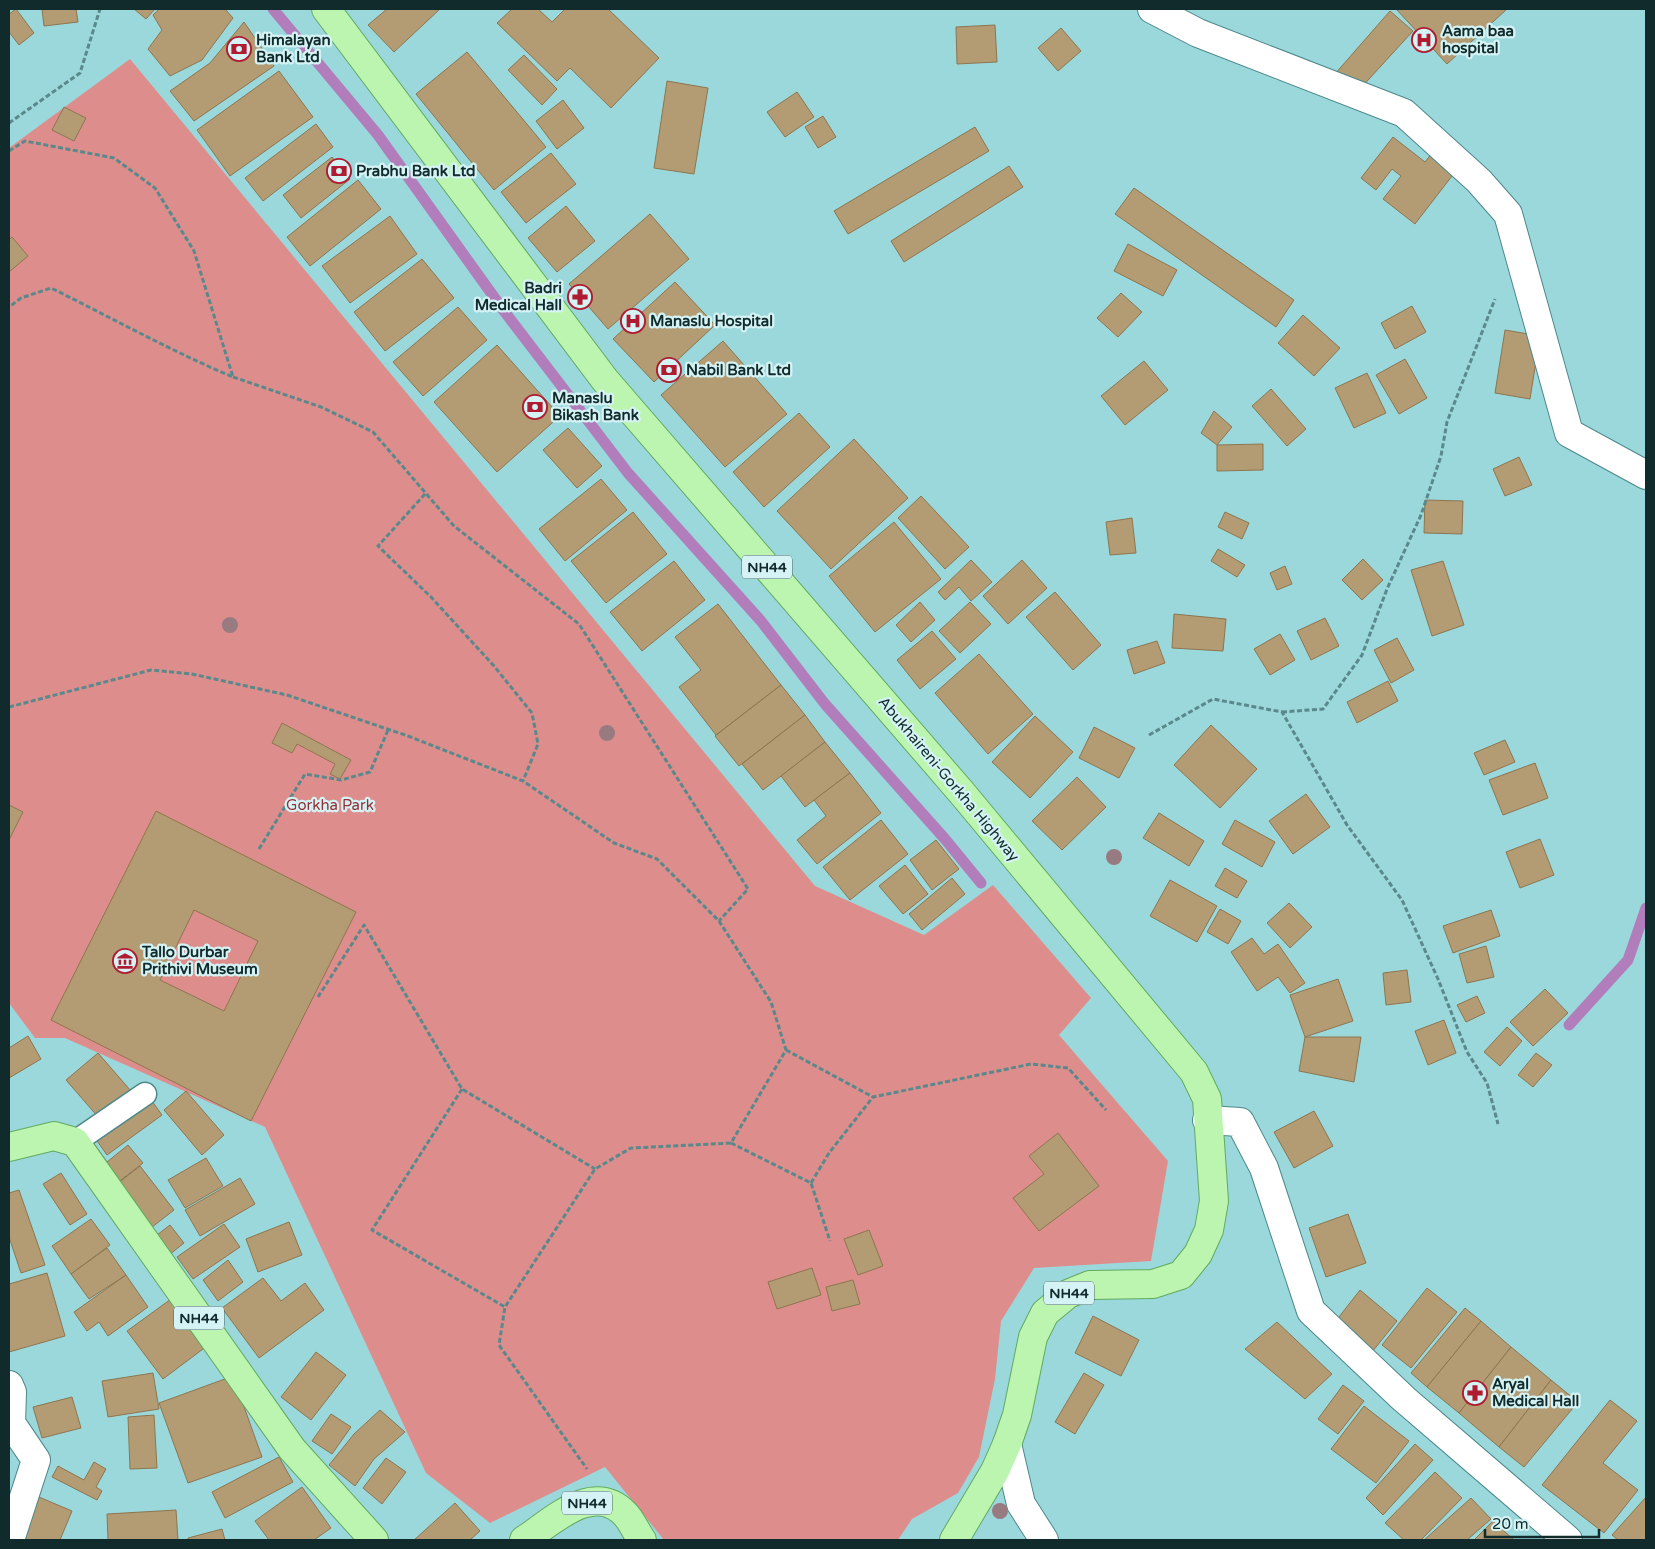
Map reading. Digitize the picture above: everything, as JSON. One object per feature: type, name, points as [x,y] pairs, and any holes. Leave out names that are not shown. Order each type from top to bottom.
[{"type":"main road","name":"Abukhaireni-Gorkha Highway","points":[[326,9],[605,380],[962,792],[1194,1072],[1207,1099],[1214,1201],[1209,1230],[1198,1254],[1181,1275],[1153,1284],[1090,1284],[1068,1294],[1045,1313],[1033,1337],[1017,1415],[1007,1444],[995,1471],[954,1540]]},
{"type":"main road","points":[[9,1147],[54,1136],[75,1142]]},
{"type":"main road","name":"NH44","points":[[75,1142],[292,1449],[374,1540]]},
{"type":"main road","name":"NH44","points":[[524,1540],[573,1507],[595,1500],[612,1504],[626,1515],[642,1540]]},
{"type":"street","points":[[1152,9],[1198,33],[1404,113],[1479,181],[1508,214],[1569,433],[1646,475]]},
{"type":"street","points":[[1207,1120],[1240,1122],[1264,1168],[1311,1311],[1404,1399],[1568,1540]]},
{"type":"street","points":[[9,1385],[12,1392],[11,1423],[36,1460],[10,1540]]},
{"type":"street","points":[[1007,1444],[1021,1504],[1044,1540]]},
{"type":"lane","points":[[75,1142],[145,1094]]},
{"type":"path","points":[[9,123],[80,73],[100,9]]},
{"type":"path","points":[[9,151],[25,141],[114,158],[155,188],[194,251],[233,377]]},
{"type":"path","points":[[9,307],[22,298],[51,288],[129,326],[185,357],[233,377],[321,407],[373,432],[454,526],[579,624],[748,890],[719,921]]},
{"type":"path","points":[[1149,735],[1213,700],[1282,712],[1324,709],[1362,655],[1387,589],[1421,514],[1441,456],[1447,422],[1498,294]]},
{"type":"path","points":[[425,494],[378,546],[430,597],[494,666],[532,713],[538,744],[523,780]]},
{"type":"path","points":[[9,707],[151,670],[192,674],[287,696],[388,730],[523,780],[614,843],[657,859],[719,921],[770,1002],[786,1050],[873,1097]]},
{"type":"path","points":[[1282,712],[1348,825],[1402,900],[1438,979],[1466,1052],[1487,1083],[1498,1124]]},
{"type":"path","points":[[259,849],[305,774],[341,780],[370,772],[388,730]]},
{"type":"path","points":[[318,997],[364,925],[462,1089],[595,1169]]},
{"type":"path","points":[[731,1143],[786,1050]]},
{"type":"path","points":[[811,1183],[829,1153],[873,1097],[1031,1064],[1068,1068],[1106,1110]]},
{"type":"path","points":[[462,1089],[372,1230],[505,1307]]},
{"type":"path","points":[[612,1504],[499,1345],[505,1307],[595,1169],[631,1148],[731,1143],[811,1183],[830,1241]]},
{"type":"green space","name":"Gorkha Park","points":[[130,59],[815,886],[924,935],[993,885],[1091,998],[1059,1035],[1168,1161],[1151,1261],[1034,1268],[1001,1321],[995,1379],[979,1457],[958,1493],[912,1519],[898,1540],[664,1540],[605,1467],[490,1523],[426,1473],[265,1127],[65,1038],[35,1038],[9,1003],[9,148]]},
{"type":"building","points":[[16,9],[34,33],[19,45],[9,32],[9,14]]},
{"type":"building","points":[[42,9],[76,9],[78,22],[44,26]]},
{"type":"building","points":[[134,9],[155,9],[146,19]]},
{"type":"building","points":[[159,9],[225,9],[233,18],[202,60],[170,76],[148,49],[162,30],[153,15]]},
{"type":"building","points":[[387,9],[440,9],[394,52],[368,25]]},
{"type":"building","points":[[512,9],[538,9],[552,22],[565,9],[608,9],[659,58],[611,108],[570,68],[557,81],[497,23]]},
{"type":"building","points":[[1396,9],[1507,9],[1447,64]]},
{"type":"building","points":[[1390,11],[1413,31],[1348,102],[1327,83]]},
{"type":"building","points":[[244,22],[274,66],[194,121],[170,91],[210,63]]},
{"type":"building","points":[[995,25],[997,62],[957,64],[956,27]]},
{"type":"building","points":[[1061,28],[1081,51],[1058,71],[1038,48]]},
{"type":"building","points":[[467,52],[546,147],[494,190],[416,94]]},
{"type":"building","points":[[524,55],[557,89],[542,105],[508,70]]},
{"type":"building","points":[[279,71],[313,117],[230,176],[197,130]]},
{"type":"building","points":[[667,81],[708,88],[694,174],[654,168]]},
{"type":"building","points":[[797,92],[814,117],[785,137],[767,112]]},
{"type":"building","points":[[563,100],[584,128],[557,149],[536,121]]},
{"type":"building","points":[[64,107],[86,118],[74,141],[52,130]]},
{"type":"building","points":[[823,116],[836,137],[818,148],[805,127]]},
{"type":"building","points":[[316,124],[333,147],[263,201],[245,178]]},
{"type":"building","points":[[975,127],[989,151],[848,234],[834,211]]},
{"type":"building","points":[[1393,137],[1425,162],[1439,144],[1462,163],[1415,224],[1383,199],[1401,176],[1392,169],[1376,190],[1361,178]]},
{"type":"building","points":[[551,153],[576,184],[526,223],[501,192]]},
{"type":"building","points":[[332,157],[350,179],[301,218],[283,195]]},
{"type":"building","points":[[1009,166],[1023,187],[904,262],[891,241]]},
{"type":"building","points":[[358,180],[381,209],[310,266],[287,237]]},
{"type":"building","points":[[1134,188],[1294,300],[1276,327],[1115,214]]},
{"type":"building","points":[[566,206],[595,241],[557,272],[528,238]]},
{"type":"building","points":[[650,214],[689,259],[608,329],[569,284]]},
{"type":"building","points":[[390,216],[417,254],[350,303],[322,266]]},
{"type":"building","points":[[12,237],[28,256],[9,272],[9,240]]},
{"type":"building","points":[[1128,244],[1177,270],[1163,296],[1114,271]]},
{"type":"building","points":[[422,259],[454,298],[385,351],[354,312]]},
{"type":"building","points":[[675,282],[715,325],[654,382],[613,339]]},
{"type":"building","points":[[1121,293],[1142,312],[1118,337],[1097,318]]},
{"type":"building","points":[[1412,306],[1426,332],[1395,349],[1381,323]]},
{"type":"building","points":[[458,307],[487,340],[423,396],[393,362]]},
{"type":"building","points":[[1303,315],[1340,348],[1314,376],[1278,343]]},
{"type":"building","points":[[1505,330],[1540,336],[1530,399],[1495,393]]},
{"type":"building","points":[[723,341],[787,414],[725,467],[661,395]]},
{"type":"building","points":[[497,345],[560,416],[497,472],[434,402]]},
{"type":"building","points":[[1405,359],[1427,398],[1399,414],[1376,375]]},
{"type":"building","points":[[1144,361],[1168,390],[1125,425],[1101,396]]},
{"type":"building","points":[[1367,373],[1386,413],[1354,428],[1335,388]]},
{"type":"building","points":[[1271,389],[1306,429],[1287,446],[1252,406]]},
{"type":"building","points":[[1214,411],[1232,427],[1217,445],[1201,433]]},
{"type":"building","points":[[799,413],[830,447],[764,507],[733,472]]},
{"type":"building","points":[[568,428],[602,466],[577,488],[543,450]]},
{"type":"building","points":[[854,439],[908,498],[831,569],[777,511]]},
{"type":"building","points":[[1263,444],[1263,470],[1217,471],[1217,445]]},
{"type":"building","points":[[1519,457],[1532,485],[1505,496],[1493,469]]},
{"type":"building","points":[[601,479],[627,510],[565,561],[539,529]]},
{"type":"building","points":[[921,496],[969,547],[945,569],[898,518]]},
{"type":"building","points":[[1425,500],[1463,501],[1462,534],[1424,533]]},
{"type":"building","points":[[633,512],[667,554],[606,603],[571,561]]},
{"type":"building","points":[[1225,512],[1249,523],[1242,539],[1218,527]]},
{"type":"building","points":[[1132,518],[1136,553],[1110,555],[1106,522]]},
{"type":"building","points":[[894,522],[941,579],[875,632],[829,576]]},
{"type":"building","points":[[1218,549],[1245,565],[1237,577],[1211,561]]},
{"type":"building","points":[[1363,559],[1383,580],[1362,600],[1342,580]]},
{"type":"building","points":[[971,560],[992,582],[971,601],[959,587],[945,600],[938,592]]},
{"type":"building","points":[[1022,560],[1047,588],[1008,624],[983,596]]},
{"type":"building","points":[[674,561],[705,600],[642,651],[610,612]]},
{"type":"building","points":[[1443,561],[1464,625],[1432,636],[1411,570]]},
{"type":"building","points":[[1285,566],[1292,584],[1277,590],[1270,573]]},
{"type":"building","points":[[1055,592],[1101,645],[1073,670],[1026,617]]},
{"type":"building","points":[[920,602],[935,620],[911,642],[896,625]]},
{"type":"building","points":[[970,602],[991,624],[960,653],[939,631]]},
{"type":"building","points":[[718,604],[781,685],[716,735],[679,687],[701,670],[675,637]]},
{"type":"building","points":[[1174,614],[1226,619],[1223,651],[1172,648]]},
{"type":"building","points":[[1325,618],[1339,646],[1311,660],[1297,631]]},
{"type":"building","points":[[932,631],[956,659],[920,689],[897,660]]},
{"type":"building","points":[[1280,634],[1295,660],[1270,675],[1254,649]]},
{"type":"building","points":[[1397,638],[1414,670],[1391,683],[1374,650]]},
{"type":"building","points":[[1157,641],[1165,663],[1134,674],[1127,650]]},
{"type":"building","points":[[979,654],[1033,714],[988,754],[935,693]]},
{"type":"building","points":[[1388,681],[1398,701],[1357,723],[1347,702]]},
{"type":"building","points":[[781,685],[805,715],[739,766],[715,736]]},
{"type":"building","points":[[805,715],[825,742],[763,790],[742,764]]},
{"type":"building","points":[[1035,716],[1073,752],[1030,798],[992,762]]},
{"type":"building","points":[[282,723],[351,760],[340,779],[330,774],[335,764],[297,744],[292,753],[272,743]]},
{"type":"building","points":[[1211,725],[1257,769],[1220,808],[1174,765]]},
{"type":"building","points":[[1094,727],[1135,748],[1119,778],[1079,758]]},
{"type":"building","points":[[1505,740],[1515,762],[1484,775],[1474,753]]},
{"type":"building","points":[[825,742],[850,773],[805,807],[781,776]]},
{"type":"building","points":[[1535,763],[1548,798],[1503,815],[1489,780]]},
{"type":"building","points":[[850,773],[881,813],[817,864],[797,840],[826,816],[814,800]]},
{"type":"building","points":[[1077,777],[1106,807],[1062,850],[1032,821]]},
{"type":"building","points":[[1306,794],[1330,827],[1293,854],[1269,821]]},
{"type":"building","points":[[9,805],[23,812],[9,840]]},
{"type":"building","name":"Tallo Durbar Prithivi Museum","points":[[156,811],[356,912],[251,1121],[51,1020]],"holes":[[[194,910],[258,941],[224,1011],[160,980]]]},
{"type":"building","points":[[1159,813],[1204,841],[1189,866],[1143,838]]},
{"type":"building","points":[[881,820],[908,854],[850,900],[823,867]]},
{"type":"building","points":[[1235,820],[1275,842],[1262,867],[1222,844]]},
{"type":"building","points":[[1540,839],[1554,875],[1520,888],[1506,852]]},
{"type":"building","points":[[936,840],[959,869],[932,890],[910,860]]},
{"type":"building","points":[[905,865],[928,894],[903,914],[879,886]]},
{"type":"building","points":[[1225,868],[1247,881],[1237,898],[1215,886]]},
{"type":"building","points":[[952,878],[965,894],[922,930],[909,914]]},
{"type":"building","points":[[1170,880],[1217,906],[1197,942],[1150,916]]},
{"type":"building","points":[[1289,903],[1312,927],[1290,948],[1267,923]]},
{"type":"building","points":[[1220,909],[1241,921],[1228,944],[1207,932]]},
{"type":"building","points":[[1491,910],[1500,936],[1453,953],[1443,926]]},
{"type":"building","points":[[1252,938],[1264,954],[1278,944],[1305,983],[1290,993],[1278,977],[1257,991],[1231,952]]},
{"type":"building","points":[[1486,946],[1494,977],[1467,983],[1459,954]]},
{"type":"building","points":[[1407,970],[1411,1002],[1386,1005],[1383,973]]},
{"type":"building","points":[[1338,979],[1353,1021],[1305,1037],[1290,995]]},
{"type":"building","points":[[1545,989],[1568,1013],[1533,1046],[1510,1022]]},
{"type":"building","points":[[1477,996],[1485,1013],[1466,1022],[1457,1005]]},
{"type":"building","points":[[1444,1020],[1456,1053],[1428,1065],[1415,1031]]},
{"type":"building","points":[[1507,1027],[1522,1041],[1500,1066],[1484,1052]]},
{"type":"building","points":[[28,1036],[41,1059],[9,1078],[9,1048]]},
{"type":"building","points":[[1305,1037],[1361,1037],[1354,1082],[1299,1071]]},
{"type":"building","points":[[98,1053],[131,1091],[99,1118],[66,1080]]},
{"type":"building","points":[[1536,1053],[1552,1065],[1533,1087],[1518,1075]]},
{"type":"building","points":[[186,1091],[224,1135],[202,1155],[164,1110]]},
{"type":"building","points":[[149,1097],[162,1115],[107,1155],[95,1138]]},
{"type":"building","points":[[1314,1111],[1333,1146],[1294,1168],[1274,1132]]},
{"type":"building","points":[[1058,1133],[1099,1186],[1039,1231],[1013,1198],[1044,1174],[1029,1156]]},
{"type":"building","points":[[92,1141],[107,1162],[128,1145],[143,1163],[103,1194]]},
{"type":"building","points":[[206,1158],[223,1186],[185,1208],[168,1180]]},
{"type":"building","points":[[140,1166],[174,1210],[138,1238],[104,1194]]},
{"type":"building","points":[[61,1173],[87,1214],[70,1225],[43,1184]]},
{"type":"building","points":[[240,1178],[255,1204],[200,1236],[185,1210]]},
{"type":"building","points":[[19,1190],[45,1265],[21,1273],[9,1237],[9,1193]]},
{"type":"building","points":[[1348,1214],[1366,1263],[1326,1277],[1309,1228]]},
{"type":"building","points":[[91,1219],[110,1245],[71,1274],[52,1246]]},
{"type":"building","points":[[289,1222],[302,1255],[258,1272],[246,1239]]},
{"type":"building","points":[[224,1224],[240,1247],[193,1279],[177,1257]]},
{"type":"building","points":[[170,1225],[184,1243],[159,1263],[144,1245]]},
{"type":"building","points":[[869,1230],[883,1266],[858,1275],[844,1239]]},
{"type":"building","points":[[107,1248],[126,1275],[89,1299],[71,1274]]},
{"type":"building","points":[[228,1260],[243,1282],[218,1301],[203,1280]]},
{"type":"building","points":[[812,1268],[821,1295],[777,1309],[768,1282]]},
{"type":"building","points":[[47,1273],[65,1336],[9,1352],[9,1284]]},
{"type":"building","points":[[126,1275],[148,1307],[108,1336],[99,1322],[87,1331],[74,1312]]},
{"type":"building","points":[[263,1278],[281,1301],[305,1283],[324,1310],[259,1358],[222,1308]]},
{"type":"building","points":[[853,1280],[860,1304],[832,1311],[826,1287]]},
{"type":"building","points":[[1427,1288],[1457,1312],[1411,1368],[1382,1345]]},
{"type":"building","points":[[1360,1290],[1397,1321],[1372,1352],[1335,1322]]},
{"type":"building","points":[[171,1299],[207,1346],[163,1379],[127,1331]]},
{"type":"building","points":[[1465,1308],[1481,1321],[1427,1387],[1411,1373]]},
{"type":"building","points":[[1093,1316],[1139,1340],[1121,1376],[1075,1353]]},
{"type":"building","points":[[1481,1321],[1511,1347],[1459,1413],[1427,1387]]},
{"type":"building","points":[[1277,1322],[1332,1374],[1305,1399],[1245,1349]]},
{"type":"building","points":[[1511,1347],[1551,1380],[1499,1447],[1459,1413]]},
{"type":"building","points":[[316,1352],[346,1375],[311,1420],[281,1397]]},
{"type":"building","points":[[153,1373],[159,1409],[108,1417],[102,1381]]},
{"type":"building","points":[[1084,1373],[1104,1385],[1075,1434],[1055,1422]]},
{"type":"building","points":[[233,1376],[262,1457],[188,1483],[159,1403]]},
{"type":"building","points":[[1551,1380],[1578,1402],[1524,1467],[1499,1447]]},
{"type":"building","points":[[1343,1385],[1364,1401],[1338,1434],[1318,1419]]},
{"type":"building","points":[[72,1397],[81,1428],[42,1438],[33,1407]]},
{"type":"building","points":[[1610,1400],[1637,1421],[1603,1463],[1638,1490],[1604,1533],[1542,1485]]},
{"type":"building","points":[[1364,1406],[1409,1441],[1376,1483],[1331,1449]]},
{"type":"building","points":[[380,1410],[405,1432],[374,1459],[355,1486],[329,1465],[354,1434]]},
{"type":"building","points":[[331,1414],[351,1427],[332,1454],[312,1441]]},
{"type":"building","points":[[154,1415],[157,1468],[130,1469],[128,1417]]},
{"type":"building","points":[[1415,1444],[1433,1460],[1383,1515],[1366,1498]]},
{"type":"building","points":[[279,1457],[293,1482],[225,1518],[212,1492]]},
{"type":"building","points":[[386,1458],[406,1472],[382,1504],[363,1488]]},
{"type":"building","points":[[94,1462],[106,1469],[96,1487],[102,1491],[97,1500],[52,1477],[58,1466],[84,1480]]},
{"type":"building","points":[[1435,1472],[1462,1498],[1421,1540],[1404,1540],[1385,1523]]},
{"type":"building","points":[[302,1487],[331,1528],[314,1540],[269,1540],[255,1521]]},
{"type":"building","points":[[39,1497],[72,1511],[60,1540],[20,1540]]},
{"type":"building","points":[[1646,1497],[1646,1540],[1618,1540],[1612,1535]]},
{"type":"building","points":[[1471,1498],[1491,1519],[1467,1540],[1424,1540]]},
{"type":"building","points":[[455,1503],[480,1531],[470,1540],[414,1540]]},
{"type":"building","points":[[176,1510],[178,1540],[108,1540],[107,1514]]},
{"type":"building","points":[[1493,1521],[1514,1540],[1474,1540]]},
{"type":"building","points":[[222,1529],[225,1540],[188,1540],[188,1538]]},
{"type":"waterway","points":[[273,9],[378,135],[504,311],[628,473],[761,621],[825,704],[945,839],[981,883]]},
{"type":"waterway","points":[[1569,1025],[1628,960],[1646,908]]},
{"type":"place","name":"Aama baa hospital","points":[[1424,40]]},
{"type":"place","name":"Himalayan Bank Ltd","points":[[239,49]]},
{"type":"place","name":"Prabhu Bank Ltd","points":[[339,171]]},
{"type":"place","name":"Badri Medical Hall","points":[[580,297]]},
{"type":"place","name":"Manaslu Hospital","points":[[633,321]]},
{"type":"place","name":"Nabil Bank Ltd","points":[[669,370]]},
{"type":"place","name":"Manaslu Bikash Bank","points":[[535,407]]},
{"type":"place","name":"Tallo Durbar Prithivi Museum","points":[[125,961]]},
{"type":"place","name":"Aryal Medical Hall","points":[[1475,1393]]}]
